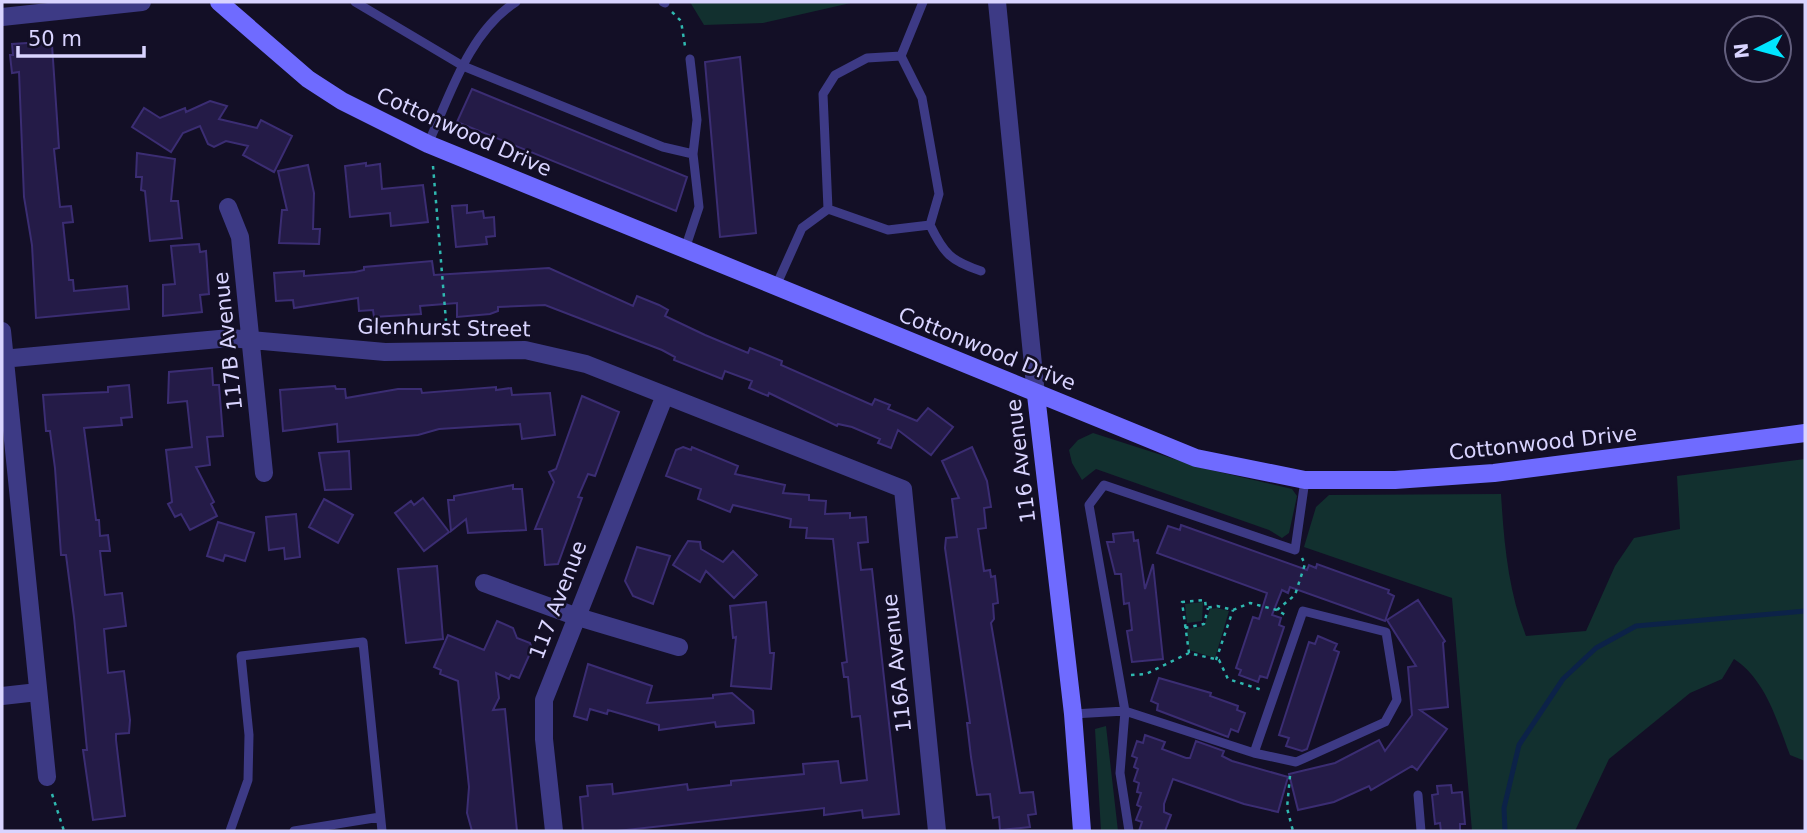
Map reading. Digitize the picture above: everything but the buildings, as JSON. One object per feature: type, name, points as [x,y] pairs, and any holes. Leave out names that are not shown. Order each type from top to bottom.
[{"type":"street","points":[[2,17],[142,2]]},
{"type":"street","name":"116 Avenue","points":[[996,2],[1073,714],[1082,831]]},
{"type":"street","name":"Cottonwood Drive","points":[[229,6],[276,53],[326,91],[428,144],[684,251],[1196,458],[1305,480],[1395,480],[1494,473],[1805,433]]},
{"type":"street","name":"117B Avenue","points":[[228,207],[240,237],[264,473]]},
{"type":"street","points":[[2,331],[47,777]]},
{"type":"street","name":"Glenhurst Street","points":[[3,359],[230,338],[385,352],[525,350],[558,355],[903,489]]},
{"type":"street","name":"117 Avenue","points":[[554,831],[543,713],[575,616],[665,395]]},
{"type":"street","name":"116A Avenue","points":[[903,489],[937,831]]},
{"type":"street","points":[[484,583],[575,616],[679,647]]},
{"type":"street","points":[[2,696],[38,692]]},
{"type":"lane","points":[[355,2],[463,66],[663,147],[693,154]]},
{"type":"lane","points":[[428,144],[463,66],[498,13],[516,2]]},
{"type":"lane","points":[[923,2],[901,56],[922,98],[939,194],[930,226],[941,248],[957,263],[981,271]]},
{"type":"lane","points":[[828,209],[823,94],[835,75],[867,58],[901,56]]},
{"type":"lane","points":[[684,251],[699,206],[693,154],[697,120],[690,59]]},
{"type":"lane","points":[[828,209],[888,230],[930,226]]},
{"type":"lane","points":[[775,287],[802,228],[828,209]]},
{"type":"lane","points":[[1129,831],[1120,773],[1125,711],[1089,505],[1104,485],[1296,550],[1305,480]]},
{"type":"lane","points":[[1073,714],[1125,711],[1254,753],[1296,762],[1385,722],[1397,700],[1386,632],[1303,611],[1254,753]]},
{"type":"lane","points":[[230,831],[248,780],[249,735],[241,656],[363,642],[382,831]]},
{"type":"lane","points":[[1418,795],[1421,831]]},
{"type":"lane","points":[[294,831],[380,817]]},
{"type":"path","points":[[664,2],[681,21],[682,40],[690,59]]},
{"type":"path","points":[[433,166],[449,351]]},
{"type":"path","points":[[1277,610],[1295,595],[1305,564],[1302,558]]},
{"type":"path","points":[[1185,628],[1204,624],[1208,608],[1205,600],[1182,603],[1185,628],[1189,653]]},
{"type":"path","points":[[1208,608],[1233,610],[1250,603],[1277,610],[1290,618]]},
{"type":"path","points":[[1216,660],[1233,610]]},
{"type":"path","points":[[1131,675],[1146,674],[1189,653],[1216,660],[1228,679],[1268,692]]},
{"type":"path","points":[[1290,776],[1287,808],[1293,831]]},
{"type":"path","points":[[47,777],[64,831]]},
{"type":"green space","points":[[690,2],[855,2],[763,23],[704,25]]},
{"type":"green space","points":[[1093,433],[1202,468],[1292,489],[1297,496],[1289,533],[1282,538],[1269,530],[1096,469],[1082,480],[1072,463],[1069,450],[1078,440]]},
{"type":"green space","points":[[1805,459],[1805,761],[1790,755],[1762,690],[1745,668],[1734,659],[1722,679],[1690,693],[1609,759],[1575,831],[1472,831],[1452,598],[1304,547],[1316,507],[1329,495],[1501,494],[1511,584],[1526,636],[1586,631],[1615,566],[1634,538],[1680,529],[1677,476]]},
{"type":"green space","points":[[1203,602],[1202,621],[1187,623],[1185,604]]},
{"type":"green space","points":[[1210,609],[1229,611],[1215,658],[1189,650],[1187,629],[1204,626]]},
{"type":"green space","points":[[1106,726],[1118,831],[1101,831],[1095,729]]},
{"type":"waterway","points":[[1505,831],[1504,808],[1519,745],[1563,679],[1596,648],[1636,626],[1805,611]]}]
